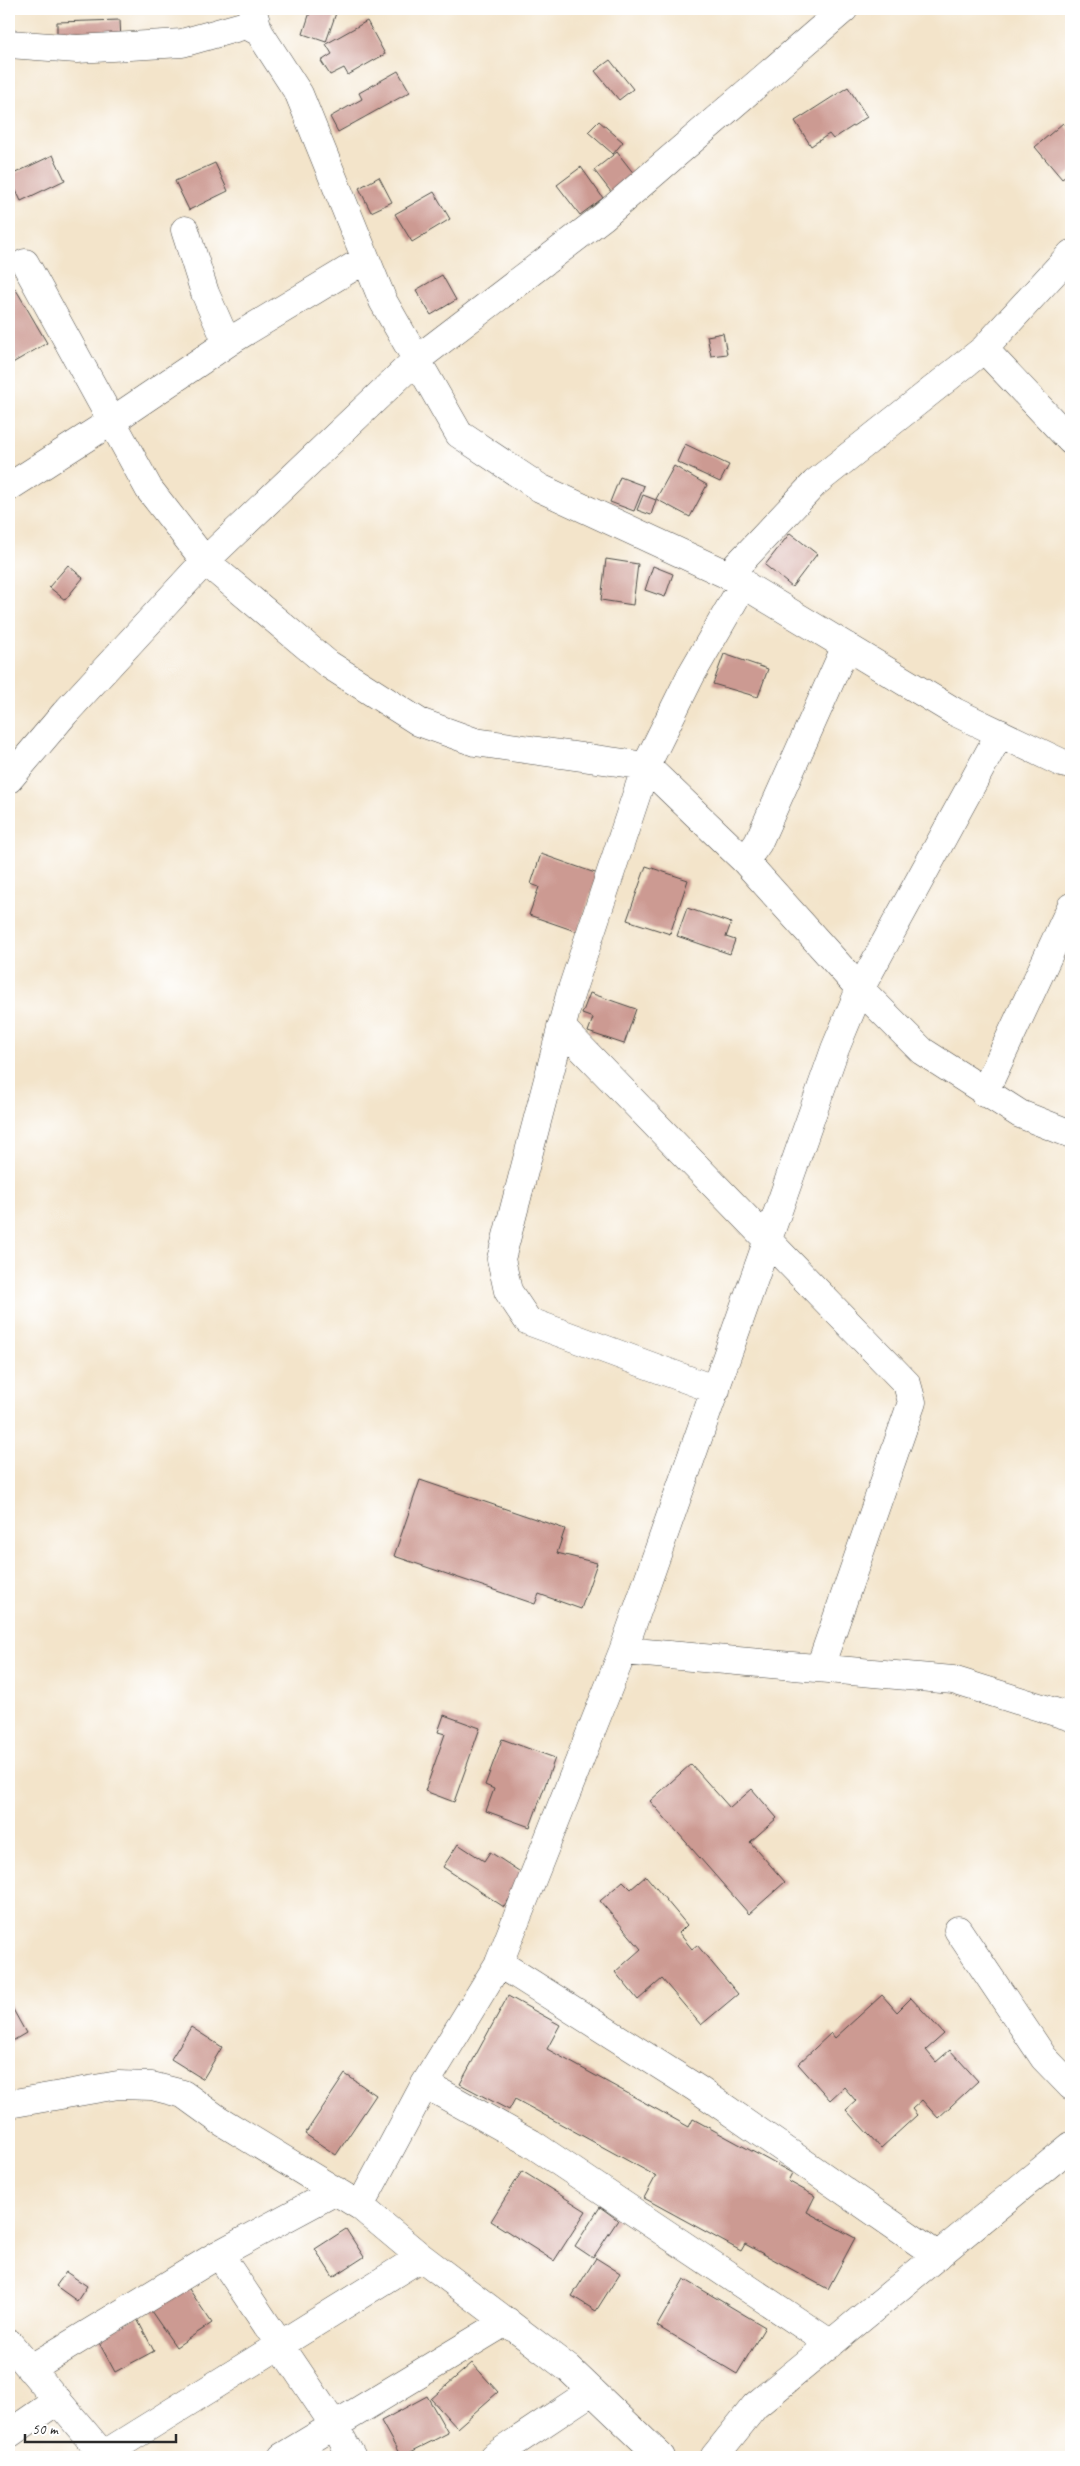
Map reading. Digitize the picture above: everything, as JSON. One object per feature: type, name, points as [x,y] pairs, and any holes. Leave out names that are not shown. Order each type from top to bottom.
[{"type":"street","points":[[9,779],[65,714],[205,561],[416,360],[603,217],[844,9]]},
{"type":"street","points":[[9,44],[77,49],[182,43],[246,25],[256,20],[299,94],[384,301],[459,434],[540,488],[736,579],[955,712],[1062,763],[1071,765]]},
{"type":"street","points":[[185,230],[205,293],[227,343]]},
{"type":"street","points":[[716,1390],[528,1322],[508,1291],[500,1259],[561,1027],[617,848],[646,766],[692,675],[736,579],[815,483],[984,349],[1071,254]]},
{"type":"street","points":[[9,487],[112,421],[227,343],[366,259]]},
{"type":"street","points":[[25,262],[149,489],[205,561],[328,664],[419,722],[475,742],[646,766],[745,861],[860,989],[922,1051],[984,1093],[1020,1114],[1071,1134]]},
{"type":"street","points":[[984,349],[1071,441]]},
{"type":"street","points":[[745,861],[758,843],[846,646]]},
{"type":"street","points":[[360,2206],[425,2084],[499,1963],[623,1651],[835,1049],[860,989],[1000,734]]},
{"type":"street","points":[[984,1093],[1071,907]]},
{"type":"street","points":[[561,1027],[907,1384],[912,1402],[820,1668]]},
{"type":"street","points":[[623,1651],[952,1680],[1071,1717]]},
{"type":"street","points":[[958,1930],[1044,2058],[1071,2086]]},
{"type":"street","points":[[499,1963],[696,2088],[938,2256]]},
{"type":"street","points":[[425,2084],[531,2143],[831,2344]]},
{"type":"street","points":[[9,2104],[118,2085],[152,2086],[182,2094],[219,2120],[360,2206],[421,2257],[508,2321],[570,2370],[660,2457]]},
{"type":"street","points":[[714,2457],[755,2406],[1071,2146]]},
{"type":"street","points":[[30,2369],[219,2254],[336,2191]]},
{"type":"street","points":[[219,2254],[278,2345],[334,2424],[352,2457]]},
{"type":"street","points":[[9,2343],[104,2456],[421,2257]]},
{"type":"street","points":[[282,2457],[508,2321]]},
{"type":"street","points":[[492,2457],[592,2391]]},
{"type":"street","points":[[9,2434],[58,2400]]},
{"type":"building","points":[[311,9],[323,9],[336,13],[326,42],[303,34]]},
{"type":"building","points":[[120,20],[121,41],[57,44],[57,22]]},
{"type":"building","points":[[367,21],[385,54],[348,75],[344,68],[330,75],[321,61],[332,54],[326,44]]},
{"type":"building","points":[[610,60],[633,89],[619,100],[595,71]]},
{"type":"building","points":[[398,71],[410,92],[338,132],[330,117],[362,99],[359,93]]},
{"type":"building","points":[[848,87],[867,117],[833,139],[829,134],[811,146],[795,121]]},
{"type":"building","points":[[599,121],[623,142],[613,154],[588,132]]},
{"type":"building","points":[[1063,123],[1071,133],[1071,172],[1062,179],[1035,147]]},
{"type":"building","points":[[617,152],[638,179],[615,197],[594,170]]},
{"type":"building","points":[[53,155],[65,180],[21,201],[9,176]]},
{"type":"building","points":[[215,163],[228,191],[189,210],[175,181]]},
{"type":"building","points":[[581,167],[603,198],[580,215],[557,185]]},
{"type":"building","points":[[379,177],[392,202],[371,212],[359,188]]},
{"type":"building","points":[[434,192],[450,219],[412,242],[395,214]]},
{"type":"building","points":[[442,275],[456,300],[431,315],[416,290]]},
{"type":"building","points":[[15,288],[47,343],[9,365],[9,291]]},
{"type":"building","points":[[723,333],[727,354],[711,356],[707,336]]},
{"type":"building","points":[[685,444],[729,465],[720,482],[677,462]]},
{"type":"building","points":[[674,466],[707,485],[690,517],[656,499]]},
{"type":"building","points":[[620,477],[644,486],[634,511],[610,502]]},
{"type":"building","points":[[643,495],[656,500],[651,515],[637,510]]},
{"type":"building","points":[[790,533],[817,554],[792,587],[765,565]]},
{"type":"building","points":[[606,559],[638,564],[633,605],[601,600]]},
{"type":"building","points":[[68,565],[83,578],[65,600],[49,587]]},
{"type":"building","points":[[653,566],[673,574],[665,597],[645,590]]},
{"type":"building","points":[[724,654],[768,669],[758,697],[713,684]]},
{"type":"building","points":[[541,854],[598,874],[578,932],[529,915],[539,887],[531,884]]},
{"type":"building","points":[[646,866],[688,880],[670,934],[627,920]]},
{"type":"building","points":[[687,908],[731,923],[726,937],[735,940],[730,954],[677,936]]},
{"type":"building","points":[[590,993],[636,1009],[624,1044],[588,1032],[593,1018],[582,1014]]},
{"type":"building","points":[[420,1480],[565,1529],[557,1553],[597,1563],[581,1609],[539,1594],[535,1604],[394,1556]]},
{"type":"building","points":[[444,1715],[480,1728],[454,1802],[425,1791],[445,1734],[438,1732]]},
{"type":"building","points":[[502,1739],[555,1758],[530,1827],[486,1811],[494,1789],[485,1785]]},
{"type":"building","points":[[691,1764],[730,1808],[752,1789],[777,1818],[750,1842],[785,1882],[749,1914],[650,1801]]},
{"type":"building","points":[[458,1844],[484,1861],[490,1852],[525,1875],[504,1907],[443,1867]]},
{"type":"building","points":[[646,1876],[687,1925],[679,1933],[692,1949],[697,1945],[738,1994],[701,2025],[662,1979],[638,2000],[615,1972],[641,1949],[600,1901],[623,1881],[631,1889]]},
{"type":"building","points":[[882,1995],[897,2012],[911,1998],[944,2034],[926,2050],[936,2062],[950,2050],[978,2081],[938,2118],[922,2100],[912,2109],[917,2115],[881,2148],[846,2110],[856,2101],[844,2087],[830,2100],[798,2064],[831,2033],[835,2038]]},
{"type":"building","points":[[508,1996],[560,2025],[547,2049],[689,2127],[693,2119],[792,2173],[788,2181],[815,2196],[807,2212],[855,2238],[828,2289],[745,2244],[741,2251],[644,2198],[656,2176],[515,2099],[509,2110],[460,2084]]},
{"type":"building","points":[[9,2002],[26,2033],[9,2043]]},
{"type":"building","points":[[191,2027],[222,2047],[203,2079],[171,2059]]},
{"type":"building","points":[[345,2074],[376,2095],[336,2155],[305,2134]]},
{"type":"building","points":[[522,2171],[586,2211],[554,2261],[491,2221]]},
{"type":"building","points":[[600,2207],[618,2220],[593,2258],[575,2246]]},
{"type":"building","points":[[346,2229],[364,2257],[333,2277],[315,2249]]},
{"type":"building","points":[[596,2258],[620,2273],[596,2311],[572,2296]]},
{"type":"building","points":[[66,2272],[87,2286],[77,2301],[56,2286]]},
{"type":"building","points":[[684,2279],[765,2327],[737,2374],[657,2326]]},
{"type":"building","points":[[187,2286],[212,2323],[176,2347],[151,2311]]},
{"type":"building","points":[[136,2317],[154,2351],[115,2372],[97,2339]]},
{"type":"building","points":[[472,2363],[498,2392],[457,2428],[431,2399]]},
{"type":"building","points":[[427,2396],[448,2433],[401,2457],[381,2421]]}]
